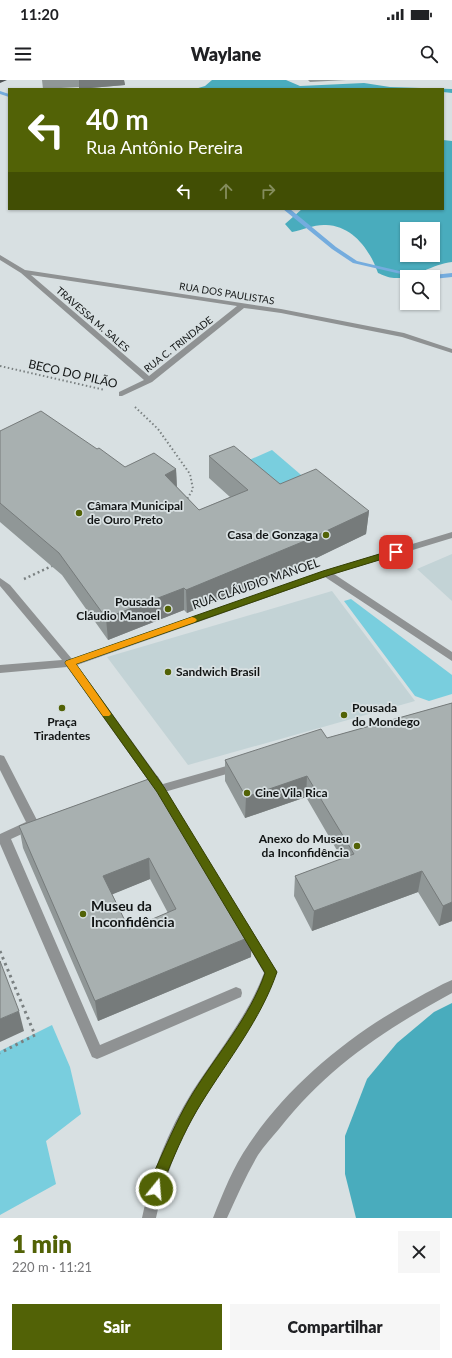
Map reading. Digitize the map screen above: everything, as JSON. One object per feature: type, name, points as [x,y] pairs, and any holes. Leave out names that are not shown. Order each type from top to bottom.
[{"type":"main road","points":[[0,81],[4,80]]},
{"type":"street","name":"RUA DOS PAULISTAS","points":[[0,257],[23,272],[243,305],[404,335],[452,351]]},
{"type":"street","name":"TRAVESSA M. SALES","points":[[23,272],[149,380]]},
{"type":"street","name":"RUA C. TRINDADE","points":[[122,394],[149,380],[243,305]]},
{"type":"street","name":"RUA CLÁUDIO MANOEL","points":[[0,669],[70,663],[326,573],[452,535]]},
{"type":"street","points":[[326,573],[452,657]]},
{"type":"street","points":[[4,584],[70,663],[169,803]]},
{"type":"street","points":[[0,759],[37,823],[2,838],[98,1053],[236,993]]},
{"type":"street","points":[[146,794],[244,765]]},
{"type":"street","points":[[149,1218],[160,1175],[176,1137],[196,1099],[246,1023],[265,990],[271,972],[238,918]]},
{"type":"street","points":[[220,1218],[237,1178],[254,1149],[293,1100],[328,1066],[367,1036],[404,1012],[452,986]]},
{"type":"path","name":"BECO DO PILÃO","points":[[0,366],[122,394],[158,430],[190,474],[193,489],[189,498],[184,502]]},
{"type":"path","points":[[4,584],[57,564]]},
{"type":"path","points":[[0,951],[35,1035],[0,1053]]},
{"type":"shaded area","points":[[212,80],[286,80],[300,86],[364,83],[390,87],[421,88],[198,88],[205,86]]},
{"type":"shaded area","points":[[444,89],[452,89],[452,93],[444,92]]},
{"type":"shaded area","points":[[444,140],[452,141],[452,262],[437,265],[425,270],[400,270],[400,278],[390,278],[378,273],[375,264],[359,241],[352,235],[336,226],[313,226],[292,232],[285,224],[301,210],[444,210]]},
{"type":"shaded area","points":[[272,450],[314,486],[282,500],[240,464]]},
{"type":"shaded area","points":[[452,554],[452,601],[417,569]]},
{"type":"shaded area","points":[[332,591],[415,701],[188,765],[107,657]]},
{"type":"shaded area","points":[[351,599],[452,675],[452,694],[429,701],[415,696],[344,601]]},
{"type":"shaded area","points":[[452,1003],[452,1218],[356,1218],[345,1174],[345,1136],[367,1079],[397,1043],[434,1012]]},
{"type":"shaded area","points":[[52,1025],[70,1067],[81,1114],[46,1141],[56,1184],[0,1215],[0,1051]]},
{"type":"building","points":[[41,411],[97,449],[99,448],[125,467],[154,453],[176,469],[165,475],[199,510],[248,490],[209,456],[234,446],[280,484],[316,469],[369,511],[307,540],[186,590],[184,588],[106,618],[59,553],[0,503],[0,431]]},
{"type":"building","points":[[452,703],[452,902],[443,906],[422,871],[314,911],[295,876],[354,854],[307,776],[246,797],[225,760],[321,729],[327,738]]},
{"type":"building","name":"Museu da Inconfidência","points":[[157,776],[252,936],[95,1001],[19,826]],"holes":[[[149,858],[176,909],[129,929],[103,876]]]},
{"type":"building","points":[[0,961],[19,1011],[0,1019]]},
{"type":"waterway","points":[[0,92],[8,96]]},
{"type":"waterway","points":[[287,210],[334,248],[355,262],[400,272]]},
{"type":"waterway","points":[[440,276],[452,275]]},
{"type":"slow traffic","points":[[106,714],[70,663],[192,620]]},
{"type":"place","name":"Câmara Municipal de Ouro Preto","points":[[79,513]]},
{"type":"place","name":"Casa de Gonzaga","points":[[326,535]]},
{"type":"place","name":"Pousada Cláudio Manoel","points":[[168,609]]},
{"type":"place","name":"Sandwich Brasil","points":[[168,672]]},
{"type":"place","name":"Praça Tiradentes","points":[[62,708]]},
{"type":"place","name":"Pousada do Mondego","points":[[344,715]]},
{"type":"place","name":"Cine Vila Rica","points":[[247,793]]},
{"type":"place","name":"Anexo do Museu da Inconfidência","points":[[357,846]]},
{"type":"place","name":"Museu da Inconfidência","points":[[83,914]]},
{"type":"route","points":[[156,1189],[160,1175],[176,1137],[196,1099],[246,1023],[265,990],[271,972],[161,790],[70,663],[326,573],[396,552]]}]
